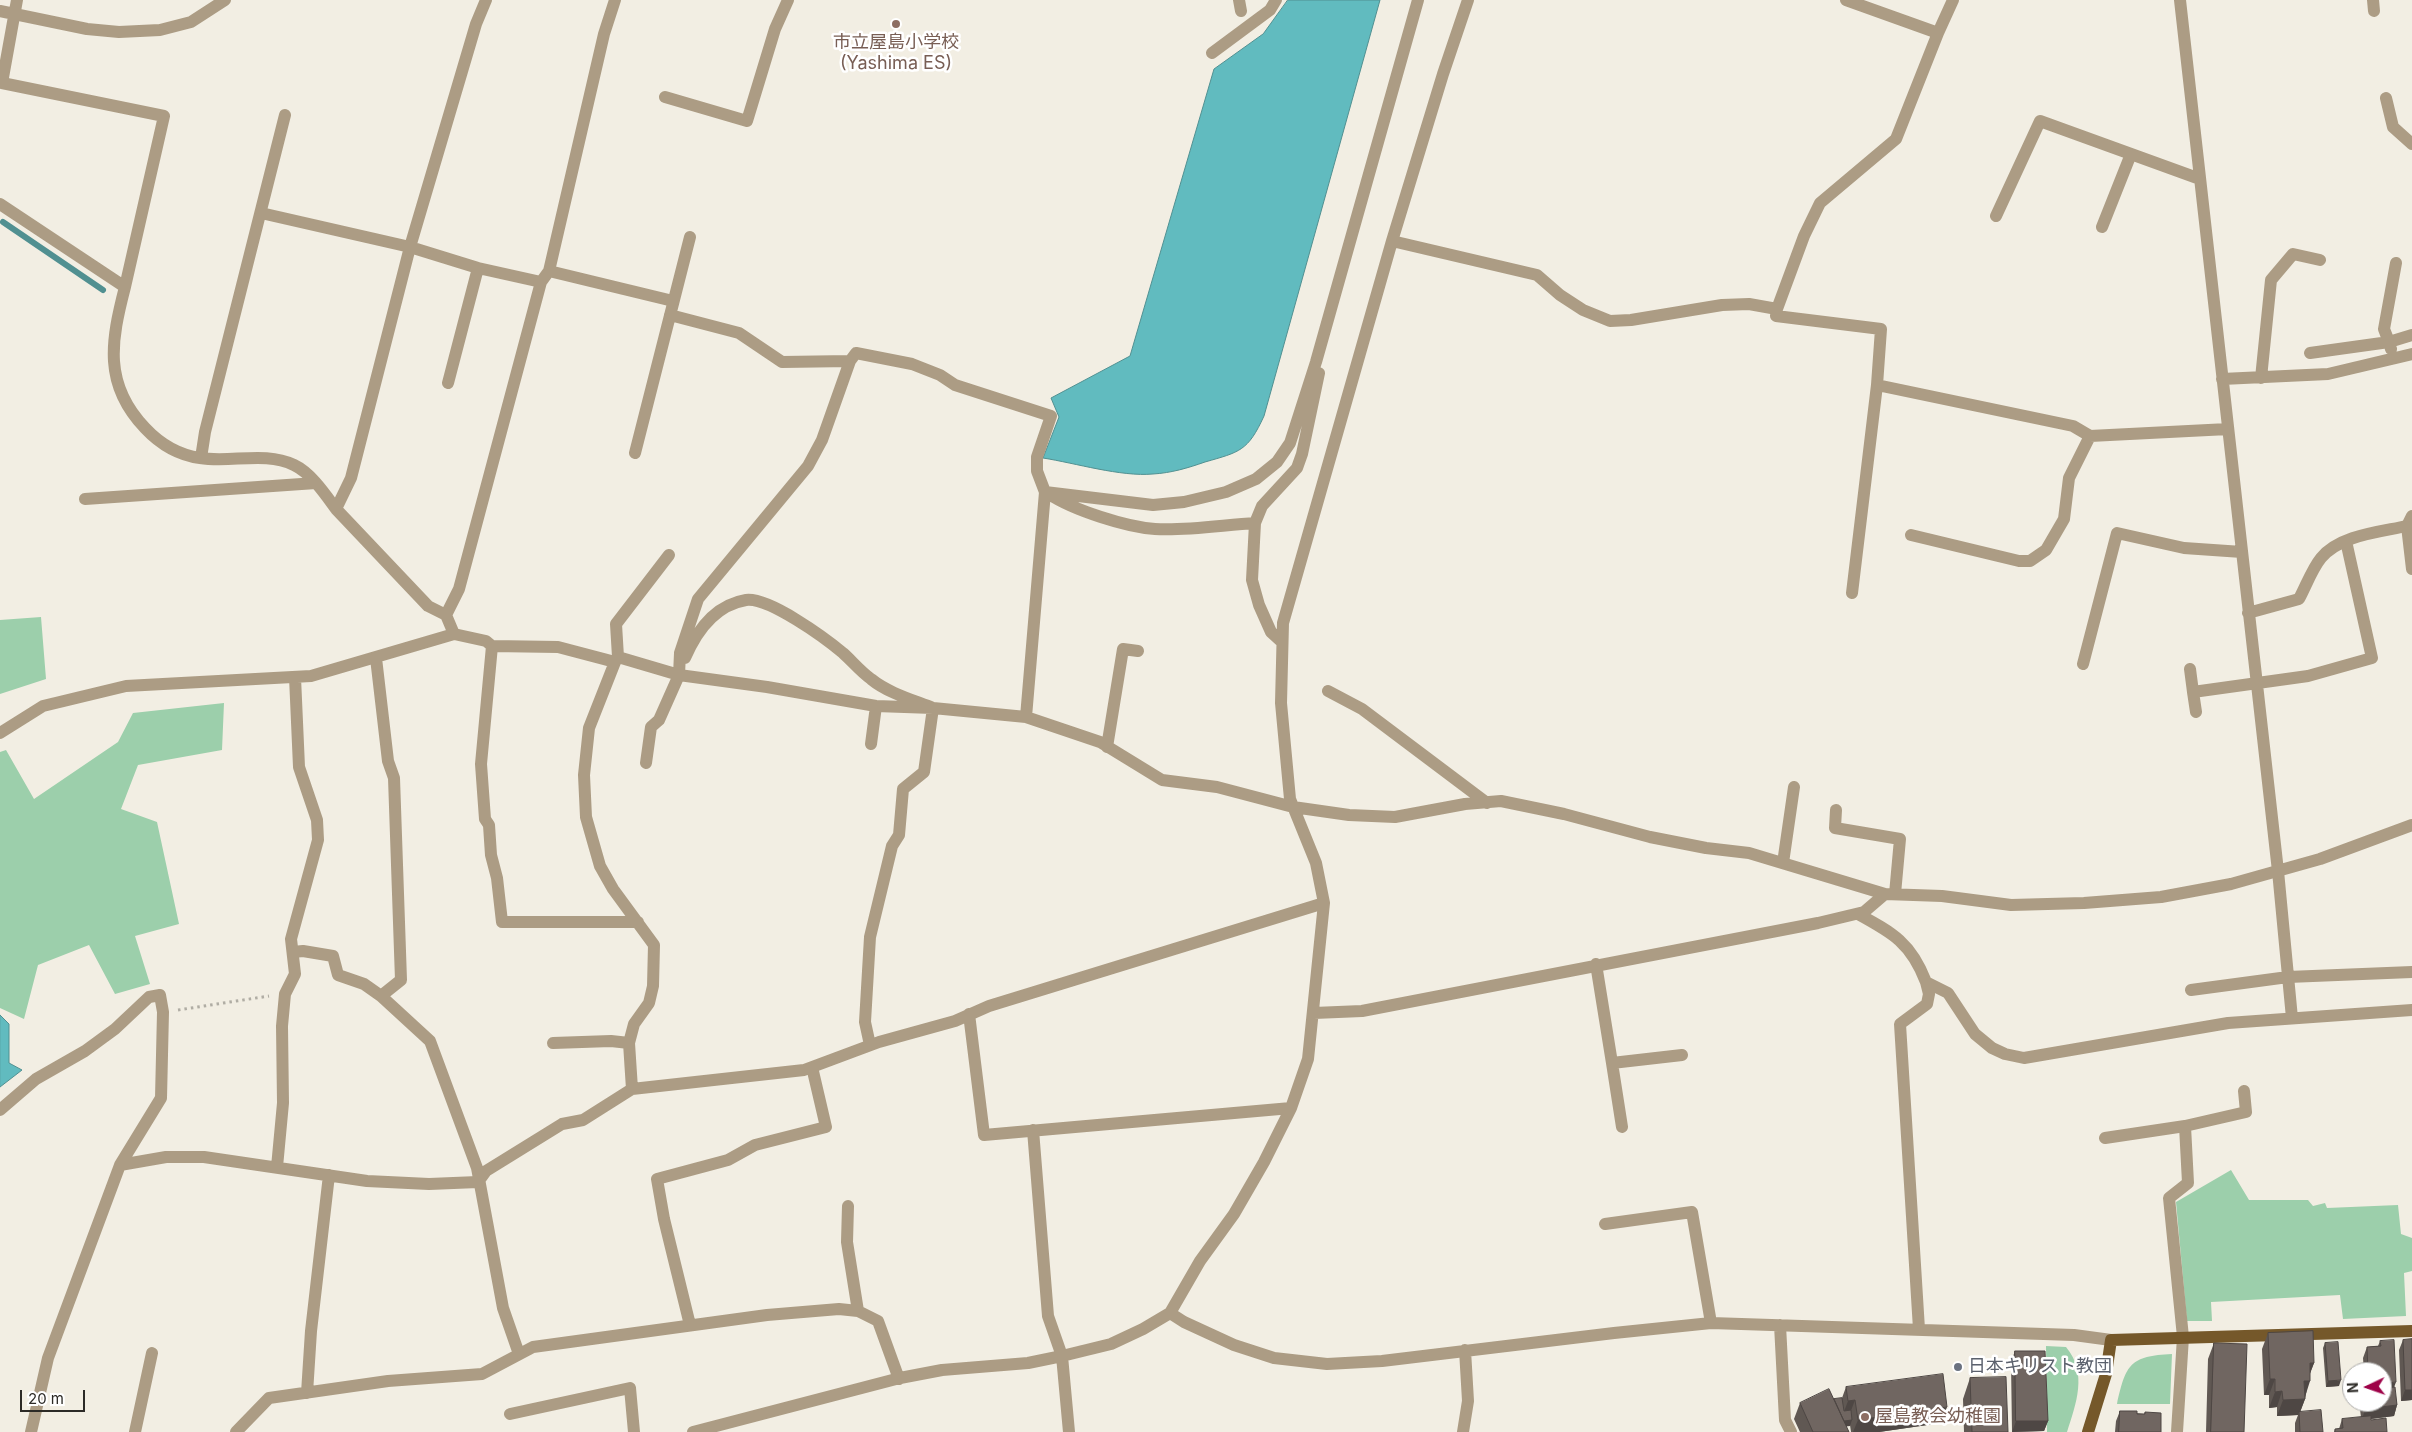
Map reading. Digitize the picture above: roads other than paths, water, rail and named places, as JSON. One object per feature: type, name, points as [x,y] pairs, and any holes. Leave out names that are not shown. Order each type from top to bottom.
[{"type":"main road","points":[[2088,1432],[2106,1374],[2111,1340],[2412,1330]]},
{"type":"street","points":[[17,0],[1,83],[164,116],[114,330],[113,355],[117,384],[130,413],[154,438],[174,451],[201,458],[271,459],[295,465],[316,483],[336,508],[428,606],[446,615],[454,634]]},
{"type":"street","points":[[0,11],[87,29],[119,32],[160,30],[191,22],[225,0]]},
{"type":"street","points":[[336,508],[350,478],[410,247],[476,24],[486,0]]},
{"type":"street","points":[[446,615],[459,588],[545,276],[604,34],[616,0]]},
{"type":"street","points":[[665,97],[747,121],[776,29],[788,0]]},
{"type":"street","points":[[1212,53],[1270,10],[1276,0]]},
{"type":"street","points":[[1044,492],[1153,505],[1184,502],[1226,492],[1256,479],[1277,462],[1290,443],[1316,362],[1418,0]]},
{"type":"street","points":[[693,1432],[734,1427],[899,1379],[942,1370],[1028,1363],[1111,1344],[1170,1313],[1200,1261],[1234,1214],[1264,1162],[1291,1108],[1308,1059],[1324,904],[1316,863],[1290,799],[1281,703],[1283,623],[1392,240],[1468,0]]},
{"type":"street","points":[[1846,0],[1938,33]]},
{"type":"street","points":[[1852,593],[1877,385],[1881,328],[1776,316],[1777,308],[1804,236],[1820,203],[1896,139],[1953,0]]},
{"type":"street","points":[[2180,0],[2278,870],[2292,1018]]},
{"type":"street","points":[[2386,98],[2392,127],[2412,144]]},
{"type":"street","points":[[201,458],[205,432],[285,115]]},
{"type":"street","points":[[1996,216],[2040,121],[2200,179]]},
{"type":"street","points":[[2102,227],[2131,154]]},
{"type":"street","points":[[0,204],[125,287]]},
{"type":"street","points":[[261,212],[410,247],[478,268],[545,276],[672,301]]},
{"type":"street","points":[[634,453],[690,237]]},
{"type":"street","points":[[1392,240],[1537,275],[1560,295],[1583,310],[1610,321],[1631,320],[1722,305],[1749,304],[1777,308]]},
{"type":"street","points":[[2261,378],[2271,280],[2293,254],[2320,260]]},
{"type":"street","points":[[2393,359],[2384,329],[2396,263]]},
{"type":"street","points":[[448,383],[478,268]]},
{"type":"street","points":[[670,315],[739,333],[782,362],[850,361]]},
{"type":"street","points":[[2310,353],[2389,342],[2412,335]]},
{"type":"street","points":[[679,672],[680,653],[698,599],[808,466],[822,440],[850,361],[856,353],[912,364],[940,375],[955,385],[1051,416],[1037,457],[1037,471],[1044,492],[1026,716]]},
{"type":"street","points":[[2222,379],[2328,374],[2412,354]]},
{"type":"street","points":[[1282,642],[1271,632],[1259,605],[1252,580],[1255,523],[1262,506],[1297,468],[1302,454],[1319,375],[1316,362]]},
{"type":"street","points":[[1877,385],[2073,426],[2090,436],[2228,429]]},
{"type":"street","points":[[1911,535],[2019,561],[2030,561],[2046,550],[2064,519],[2069,478],[2090,436]]},
{"type":"street","points":[[85,499],[316,483]]},
{"type":"street","points":[[1044,492],[1058,500],[1119,522],[1155,529],[1255,523]]},
{"type":"street","points":[[2248,613],[2299,599],[2321,558],[2346,542],[2409,521],[2412,569]]},
{"type":"street","points":[[2083,664],[2117,533],[2184,548],[2242,552]]},
{"type":"street","points":[[2193,692],[2308,676],[2372,658],[2346,542]]},
{"type":"street","points":[[632,1089],[629,1043],[634,1024],[648,1003],[653,986],[654,944],[613,889],[600,866],[586,817],[584,775],[589,728],[616,659],[616,624],[669,555]]},
{"type":"street","points":[[646,764],[651,727],[659,720],[679,672],[707,620],[717,611],[748,600],[773,606],[813,630],[842,652],[871,680],[893,692],[933,708]]},
{"type":"street","points":[[0,733],[44,706],[126,686],[311,676],[454,634],[486,641],[492,646],[558,647],[679,672],[876,706],[933,708],[1026,716],[1108,747],[1162,780],[1217,787],[1293,807],[1349,815],[1395,817],[1465,804],[1501,802],[1564,814],[1650,837],[1706,848],[1749,853],[1890,894],[1942,896],[2010,905],[2084,904],[2161,897],[2231,884],[2320,859],[2412,825]]},
{"type":"street","points":[[492,646],[481,764],[485,819],[489,825],[491,855],[497,878],[502,922],[638,922]]},
{"type":"street","points":[[1108,747],[1123,649],[1138,651]]},
{"type":"street","points":[[376,658],[388,760],[394,778],[401,980],[381,996]]},
{"type":"street","points":[[2190,669],[2196,712]]},
{"type":"street","points":[[277,1167],[284,1103],[282,1026],[285,994],[295,974],[291,939],[318,840],[317,820],[299,767],[295,678]]},
{"type":"street","points":[[1328,692],[1362,709],[1486,802]]},
{"type":"street","points":[[871,744],[876,706]]},
{"type":"street","points":[[870,1045],[865,1022],[870,937],[892,846],[899,835],[903,789],[924,772],[933,708]]},
{"type":"street","points":[[1783,863],[1794,787]]},
{"type":"street","points":[[1314,1013],[1362,1011],[1864,912],[1890,894],[1900,839],[1835,828],[1836,810]]},
{"type":"street","points":[[478,1182],[486,1171],[562,1124],[583,1120],[632,1089],[739,1079],[804,1070],[870,1045],[956,1021],[969,1014],[1022,995],[1324,904]]},
{"type":"street","points":[[1858,914],[1892,933],[1905,944],[1918,963],[1929,994],[1927,1004],[1900,1024],[1919,1329]]},
{"type":"street","points":[[293,952],[303,951],[332,956],[338,975],[364,984],[381,996],[430,1040],[477,1168],[502,1308],[519,1354]]},
{"type":"street","points":[[1596,964],[1622,1128]]},
{"type":"street","points":[[2191,990],[2288,977],[2412,972]]},
{"type":"street","points":[[1926,982],[1948,993],[1975,1034],[1992,1048],[2005,1054],[2024,1058],[2228,1023],[2412,1010]]},
{"type":"street","points":[[0,1110],[36,1079],[85,1052],[115,1029],[149,997],[160,995],[163,1012],[161,1098],[120,1165],[48,1358],[31,1432]]},
{"type":"street","points":[[969,1014],[984,1134],[1291,1108]]},
{"type":"street","points":[[553,1043],[611,1041],[629,1043]]},
{"type":"street","points":[[1612,1063],[1682,1055]]},
{"type":"street","points":[[690,1325],[664,1219],[657,1179],[728,1160],[755,1145],[826,1127],[812,1067]]},
{"type":"street","points":[[2105,1138],[2185,1126],[2246,1112],[2244,1091]]},
{"type":"street","points":[[2177,1432],[2182,1337],[2170,1198],[2188,1183],[2185,1126]]},
{"type":"street","points":[[1033,1130],[1048,1316],[1062,1356],[1069,1432]]},
{"type":"street","points":[[120,1165],[166,1157],[204,1156],[368,1181],[429,1184],[478,1182]]},
{"type":"street","points":[[307,1393],[311,1331],[329,1175]]},
{"type":"street","points":[[848,1206],[847,1242],[858,1311]]},
{"type":"street","points":[[1605,1224],[1692,1212],[1711,1323]]},
{"type":"street","points":[[236,1432],[269,1398],[388,1381],[482,1374],[534,1346],[767,1315],[839,1309],[858,1311],[878,1321],[899,1379]]},
{"type":"street","points":[[1170,1313],[1184,1322],[1234,1345],[1274,1358],[1327,1364],[1382,1362],[1465,1350],[1711,1323],[2074,1335],[2111,1340]]},
{"type":"street","points":[[1780,1325],[1785,1420],[1791,1432]]},
{"type":"street","points":[[1464,1432],[1468,1401],[1465,1350]]},
{"type":"street","points":[[135,1432],[152,1353]]},
{"type":"street","points":[[510,1414],[630,1388],[634,1432]]},
{"type":"water","points":[[1288,0],[1380,0],[1264,416],[1258,428],[1248,443],[1227,456],[1166,473],[1127,473],[1043,458],[1059,417],[1051,398],[1130,356],[1214,69],[1263,34]]},
{"type":"water","points":[[0,1015],[9,1024],[9,1063],[22,1070],[0,1087]]},
{"type":"waterway","points":[[3,222],[103,290]]},
{"type":"place","name":"市立屋島小学校 (Yashima ES)","points":[[896,24]]},
{"type":"place","name":"日本キリスト教団","points":[[1958,1367]]},
{"type":"place","name":"屋島教会幼稚園","points":[[1865,1417]]}]
